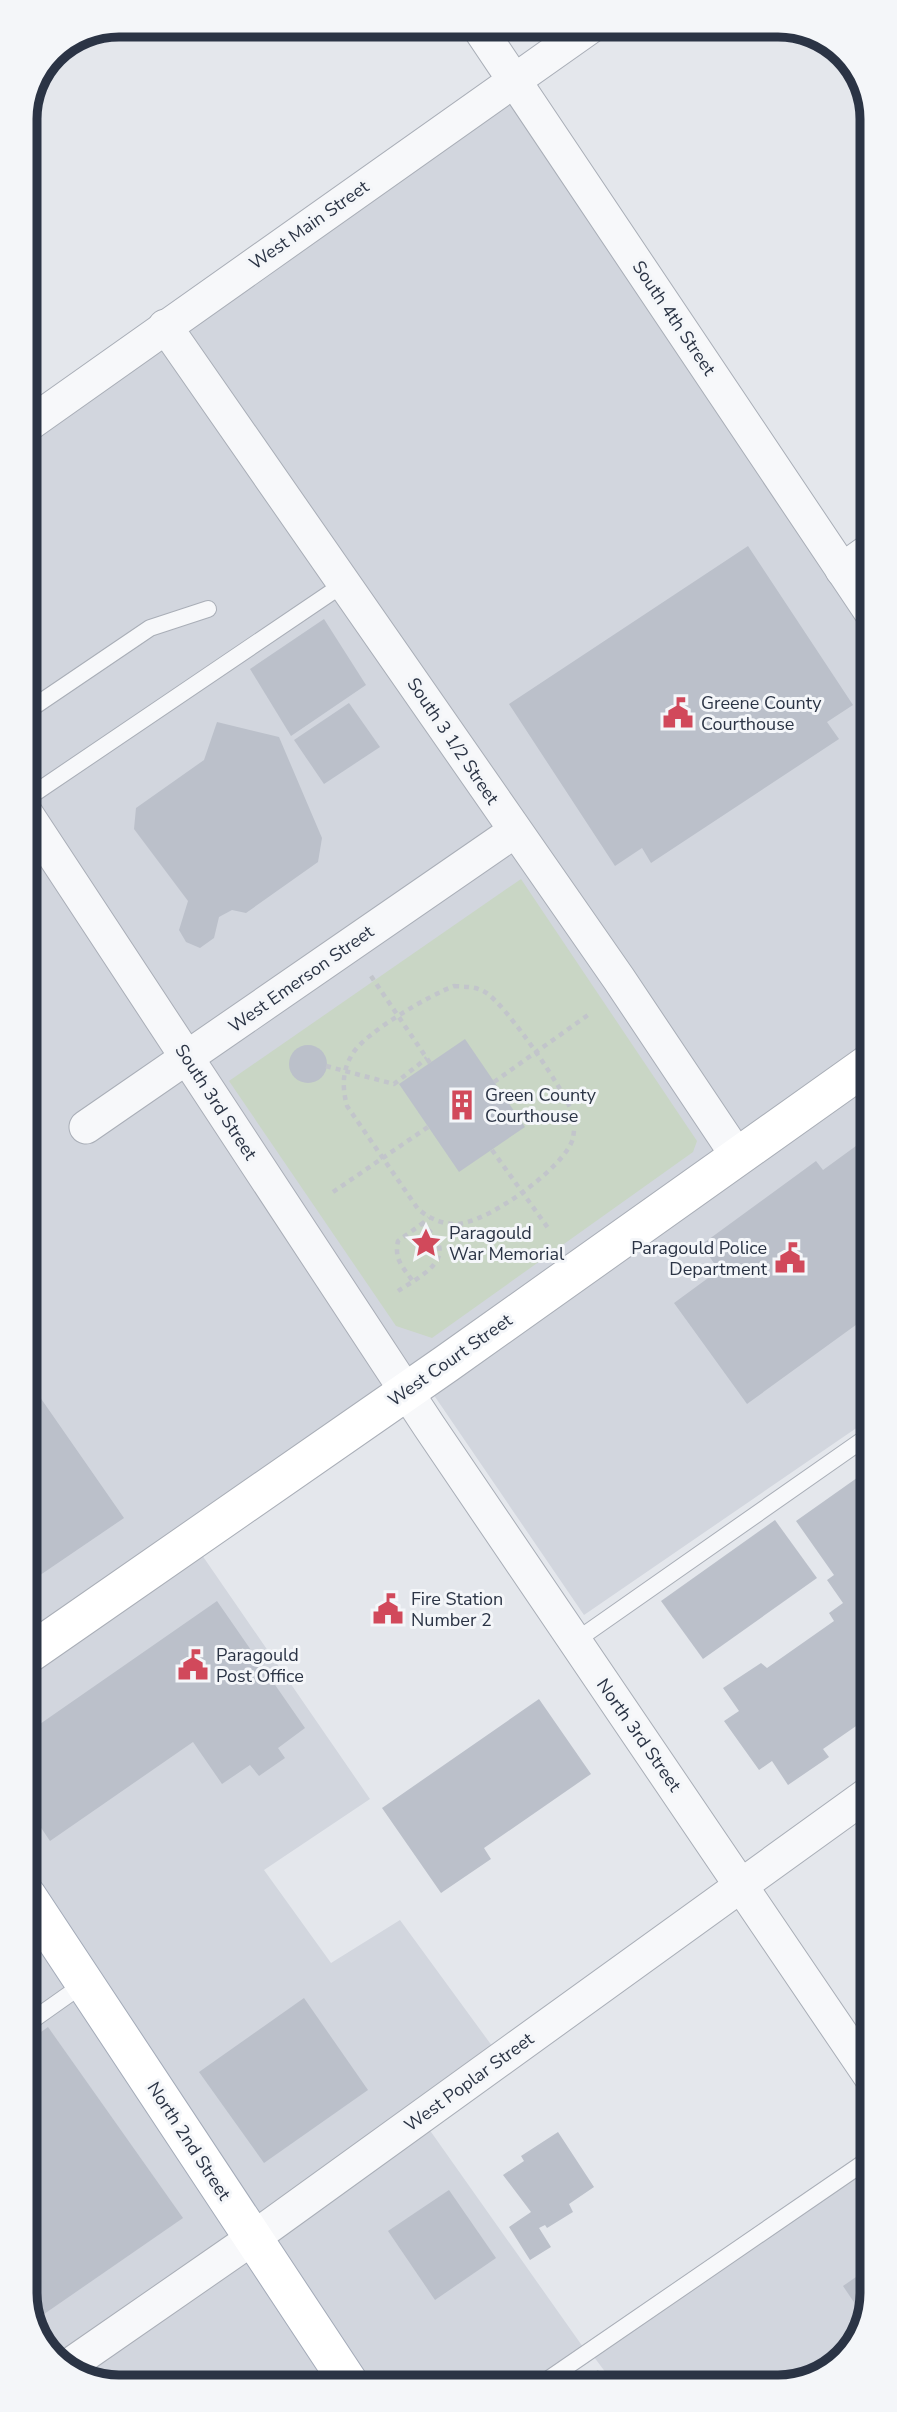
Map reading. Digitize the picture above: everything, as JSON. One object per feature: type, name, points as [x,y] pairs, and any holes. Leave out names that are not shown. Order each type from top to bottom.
[{"type":"main road","name":"West Court Street","points":[[37,1648],[860,1070]]},
{"type":"main road","name":"North 2nd Street","points":[[37,1911],[344,2375]]},
{"type":"street","name":"South 4th Street","points":[[485,37],[860,596]]},
{"type":"street","name":"West Main Street","points":[[37,418],[576,37]]},
{"type":"street","name":"South 3 1/2 Street","points":[[166,326],[619,979],[738,1157]]},
{"type":"street","points":[[842,570],[860,557]]},
{"type":"street","name":"South 3rd Street","points":[[37,830],[406,1391]]},
{"type":"street","name":"West Emerson Street","points":[[86,1127],[515,831]]},
{"type":"street","name":"North 3rd Street","points":[[406,1391],[860,2061]]},
{"type":"street","name":"West Poplar Street","points":[[75,2362],[253,2238],[860,1800]]},
{"type":"lane","points":[[37,792],[345,583]]},
{"type":"lane","points":[[37,705],[150,628],[208,609]]},
{"type":"lane","points":[[574,1642],[860,1442]]},
{"type":"lane","points":[[37,2017],[85,1983]]},
{"type":"lane","points":[[555,2375],[860,2165]]},
{"type":"path","points":[[326,1066],[394,1084],[429,1060],[371,976]]},
{"type":"path","points":[[454,986],[471,987],[486,992],[501,1006],[534,1052],[566,1099],[575,1120],[567,1154],[553,1168],[498,1208],[458,1225],[429,1219],[418,1209],[347,1106],[343,1089],[345,1070],[353,1052],[365,1040],[399,1017],[438,992],[454,986]]},
{"type":"path","points":[[494,1082],[588,1014]]},
{"type":"path","points":[[333,1192],[428,1126]]},
{"type":"path","points":[[492,1150],[548,1228]]},
{"type":"path","points":[[412,1280],[397,1259],[398,1241],[429,1219]]},
{"type":"path","points":[[398,1291],[433,1266],[440,1255],[438,1242],[423,1223]]},
{"type":"shaded area","points":[[515,93],[834,585],[860,566],[860,1426],[584,1615],[414,1366],[182,1526],[370,1799],[264,1870],[331,1963],[400,1920],[495,2050],[412,2105],[583,2347],[541,2375],[103,2374],[78,2364],[57,2347],[45,2329],[37,2304],[37,435]]},
{"type":"shaded area","points":[[860,2175],[859,2309],[843,2343],[824,2361],[789,2375],[608,2375],[594,2357]]},
{"type":"green space","points":[[521,879],[697,1141],[693,1152],[432,1338],[396,1326],[229,1081]]},
{"type":"building","name":"Greene County Courthouse","points":[[748,546],[853,705],[827,722],[839,739],[651,863],[642,848],[615,866],[509,704]]},
{"type":"building","points":[[324,619],[366,685],[291,736],[250,669]]},
{"type":"building","points":[[349,703],[380,747],[324,784],[294,740]]},
{"type":"building","points":[[217,722],[279,737],[322,838],[318,862],[246,913],[232,910],[219,917],[214,938],[200,948],[186,942],[179,930],[188,901],[134,829],[136,808],[204,760]]},
{"type":"building","name":"Green County Courthouse","points":[[465,1039],[525,1127],[459,1172],[399,1084]]},
{"type":"building","points":[[308,1045],[321,1051],[327,1064],[321,1077],[308,1083],[295,1077],[289,1064],[295,1051]]},
{"type":"building","name":"Paragould Police Department","points":[[860,1143],[860,1322],[747,1404],[674,1303],[719,1270],[701,1245],[816,1161],[823,1170]]},
{"type":"building","points":[[37,1393],[124,1518],[37,1577]]},
{"type":"building","points":[[860,1476],[860,1723],[823,1749],[829,1757],[788,1785],[772,1761],[759,1770],[724,1721],[739,1711],[723,1688],[761,1663],[767,1668],[834,1621],[829,1613],[843,1603],[827,1580],[834,1575],[796,1521]]},
{"type":"building","points":[[775,1520],[817,1578],[703,1659],[661,1601]]},
{"type":"building","name":"Paragould Post Office","points":[[217,1601],[305,1728],[278,1748],[285,1758],[259,1776],[250,1765],[222,1784],[193,1742],[50,1841],[37,1822],[37,1726]]},
{"type":"building","points":[[539,1699],[591,1774],[484,1848],[491,1859],[441,1893],[382,1808]]},
{"type":"building","points":[[304,1998],[368,2090],[264,2163],[199,2072]]},
{"type":"building","points":[[48,2027],[183,2218],[41,2316],[37,2304],[37,2035]]},
{"type":"building","points":[[558,2132],[594,2187],[569,2204],[573,2212],[547,2228],[545,2225],[539,2228],[551,2247],[530,2260],[509,2227],[531,2212],[503,2175],[524,2161],[521,2156]]},
{"type":"building","points":[[449,2190],[496,2258],[435,2300],[388,2231]]},
{"type":"building","points":[[860,2274],[859,2309],[843,2286]]},
{"type":"place","name":"Greene County Courthouse","points":[[678,713]]},
{"type":"place","name":"Green County Courthouse","points":[[462,1105]]},
{"type":"place","name":"Paragould War Memorial","points":[[426,1243]]},
{"type":"place","name":"Paragould Police Department","points":[[790,1258]]},
{"type":"place","name":"Fire Station Number 2","points":[[388,1609]]},
{"type":"place","name":"Paragould Post Office","points":[[193,1665]]}]
